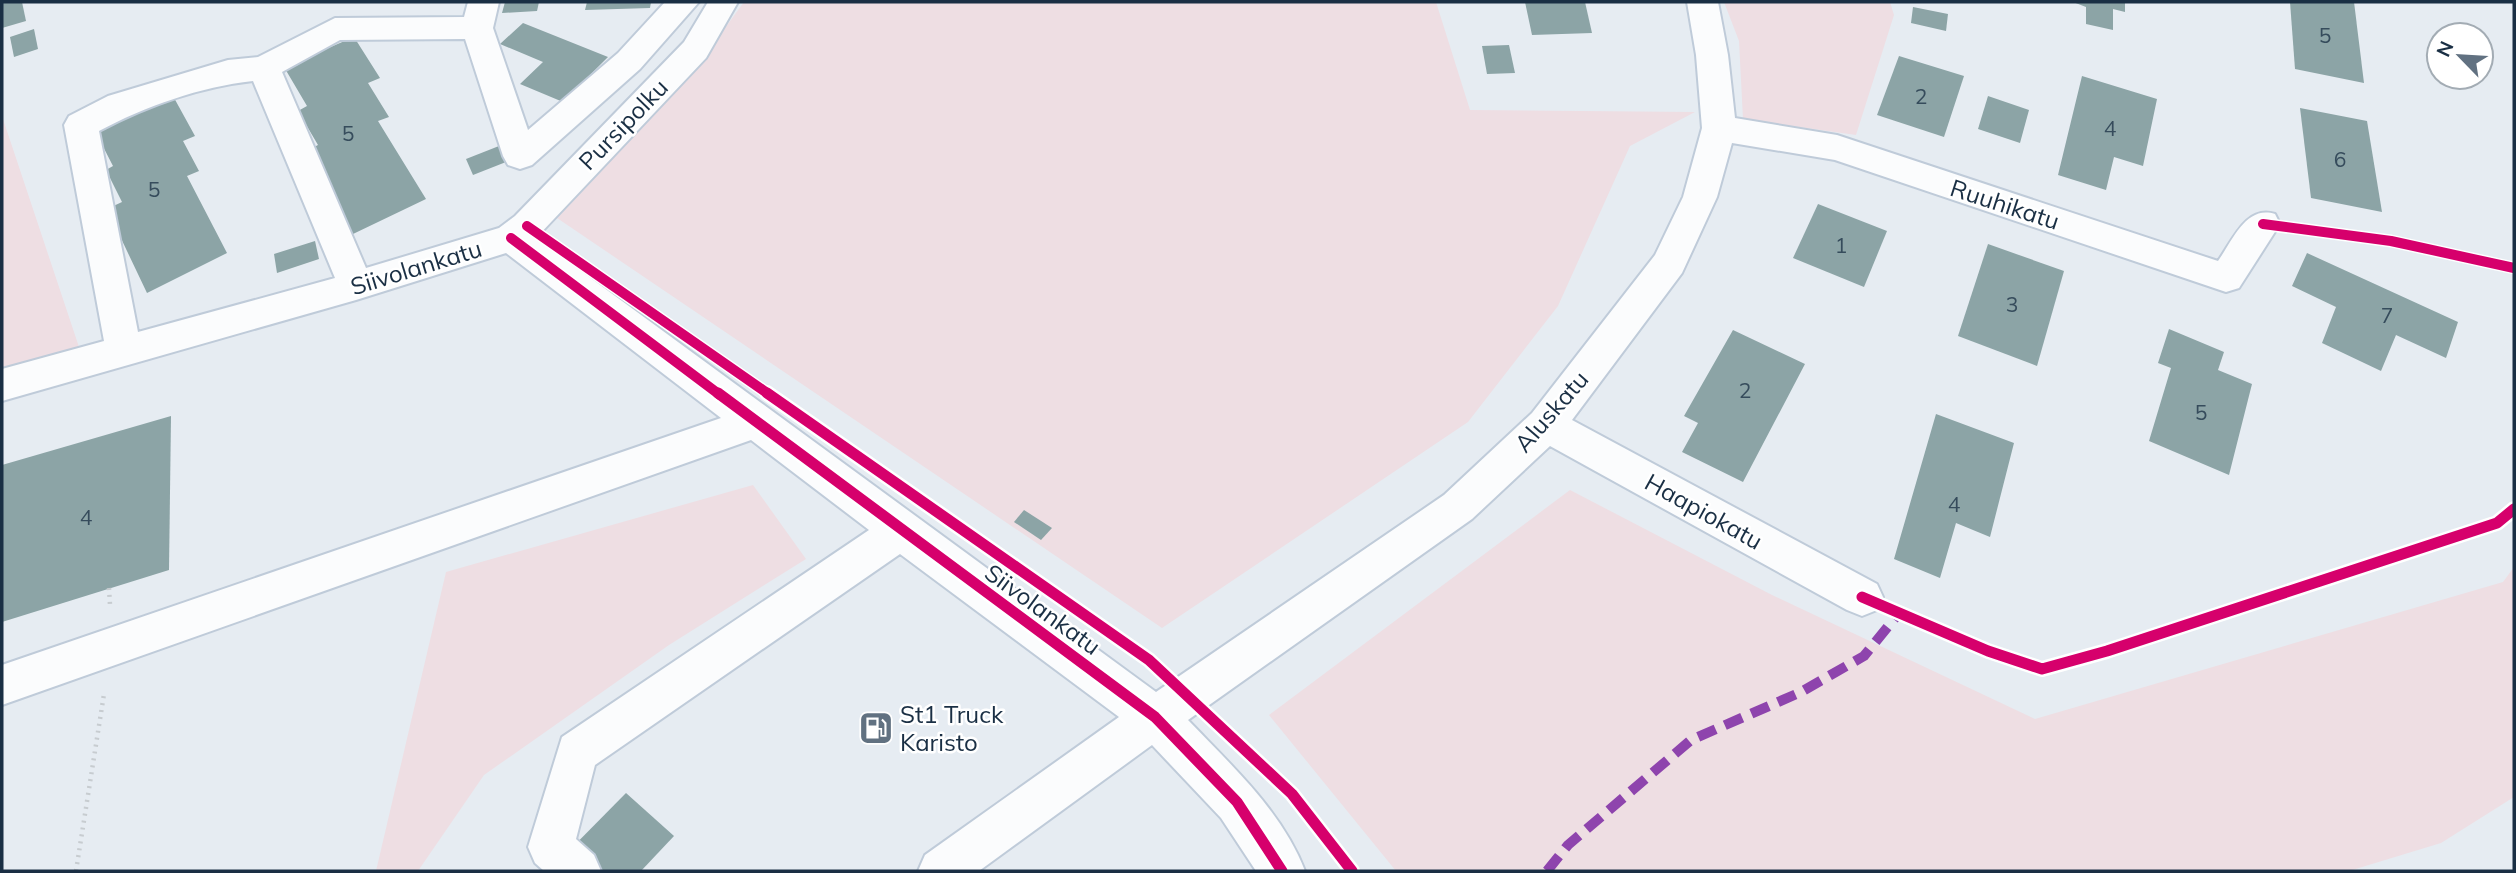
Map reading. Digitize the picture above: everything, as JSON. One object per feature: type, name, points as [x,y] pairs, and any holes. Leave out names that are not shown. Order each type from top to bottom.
[{"type":"street","points":[[520,156],[629,61],[683,2]]},
{"type":"street","name":"Pursipolku","points":[[525,225],[695,50],[723,2]]},
{"type":"street","name":"Aluskatu","points":[[942,871],[1155,717],[1344,589],[1458,507],[1546,425],[1669,263],[1700,197],[1718,128],[1712,55],[1702,2]]},
{"type":"street","points":[[124,352],[81,125],[120,106],[163,91],[228,72],[264,68],[331,15],[480,15],[520,156],[525,225]]},
{"type":"street","points":[[264,68],[356,286]]},
{"type":"street","name":"Ruuhikatu","points":[[1718,128],[1837,148],[2226,278],[2263,225]]},
{"type":"street","name":"Siivolankatu","points":[[2,385],[356,286],[525,225],[756,422],[1155,717],[1237,802],[1282,871]]},
{"type":"street","points":[[2,685],[756,422]]},
{"type":"street","name":"Haapiokatu","points":[[1546,425],[1862,597]]},
{"type":"street","points":[[578,871],[551,847],[577,752],[901,531]]},
{"type":"path","points":[[76,871],[112,647],[109,588]]},
{"type":"shaded area","points":[[744,2],[1436,2],[1470,110],[1695,112],[1630,146],[1558,306],[1468,422],[1162,628],[557,218],[695,69]]},
{"type":"shaded area","points":[[1724,2],[1890,2],[1894,15],[1856,135],[1743,119],[1739,41]]},
{"type":"shaded area","points":[[2,116],[79,347],[2,369]]},
{"type":"shaded area","points":[[753,485],[806,559],[669,645],[484,775],[418,871],[376,871],[446,572]]},
{"type":"shaded area","points":[[1570,490],[1772,595],[2035,719],[2503,582],[2514,567],[2514,797],[2441,843],[2349,871],[1396,871],[1269,715]]},
{"type":"building","points":[[2,2],[22,2],[26,21],[2,28]]},
{"type":"building","points":[[505,2],[539,2],[537,11],[502,13]]},
{"type":"building","points":[[587,2],[651,2],[650,8],[585,10]]},
{"type":"building","points":[[1525,2],[1585,2],[1592,33],[1532,35]]},
{"type":"building","points":[[2073,2],[2125,2],[2125,12],[2113,9],[2113,30],[2086,24],[2086,7]]},
{"type":"building","points":[[2290,2],[2354,2],[2364,83],[2295,69]]},
{"type":"building","points":[[1913,7],[1948,14],[1946,31],[1911,23]]},
{"type":"building","points":[[523,23],[608,57],[563,102],[520,84],[543,62],[500,44]]},
{"type":"building","points":[[34,29],[38,49],[14,57],[10,37]]},
{"type":"building","points":[[354,37],[380,78],[368,83],[389,117],[378,121],[426,199],[353,234],[306,151],[318,145],[298,111],[307,106],[284,67]]},
{"type":"building","points":[[1509,45],[1515,73],[1487,74],[1482,46]]},
{"type":"building","points":[[1899,56],[1964,76],[1944,137],[1877,115]]},
{"type":"building","points":[[2082,76],[2157,99],[2143,166],[2114,157],[2106,190],[2058,175]]},
{"type":"building","points":[[173,96],[195,136],[183,141],[199,171],[187,176],[227,253],[147,293],[107,209],[122,202],[106,170],[113,166],[95,131]]},
{"type":"building","points":[[1988,96],[2029,110],[2020,143],[1978,129]]},
{"type":"building","points":[[2300,108],[2367,121],[2382,212],[2311,198]]},
{"type":"building","points":[[499,146],[506,162],[473,175],[466,159]]},
{"type":"building","points":[[1818,204],[1887,231],[1864,287],[1793,258]]},
{"type":"building","points":[[315,241],[319,259],[277,273],[274,254]]},
{"type":"building","points":[[1988,244],[2064,271],[2037,366],[1958,336]]},
{"type":"building","points":[[2307,253],[2458,322],[2446,358],[2396,335],[2381,371],[2322,343],[2336,307],[2292,286]]},
{"type":"building","points":[[2169,329],[2224,352],[2218,370],[2252,384],[2229,475],[2149,441],[2171,368],[2158,363]]},
{"type":"building","points":[[1733,330],[1805,364],[1743,482],[1682,452],[1698,423],[1684,416]]},
{"type":"building","points":[[1936,414],[2014,443],[1990,537],[1956,523],[1940,578],[1894,559]]},
{"type":"building","points":[[171,416],[169,570],[2,622],[2,465]]},
{"type":"building","points":[[1024,510],[1052,528],[1041,540],[1014,522]]},
{"type":"building","points":[[626,793],[674,836],[641,871],[549,871]]},
{"type":"marked path","points":[[1547,871],[1568,845],[1691,740],[1801,692],[1864,656],[1899,613]]},
{"type":"cycle path","points":[[2263,224],[2391,241],[2514,268]]},
{"type":"cycle path","points":[[527,226],[1149,660],[1292,794],[1352,871]]},
{"type":"cycle path","points":[[511,238],[901,531],[1155,717],[1237,802],[1282,871]]},
{"type":"cycle path","points":[[1862,597],[1988,651],[2042,669],[2107,651],[2497,523],[2514,509]]},
{"type":"place","name":"St1 Truck Karisto","points":[[876,728]]}]
